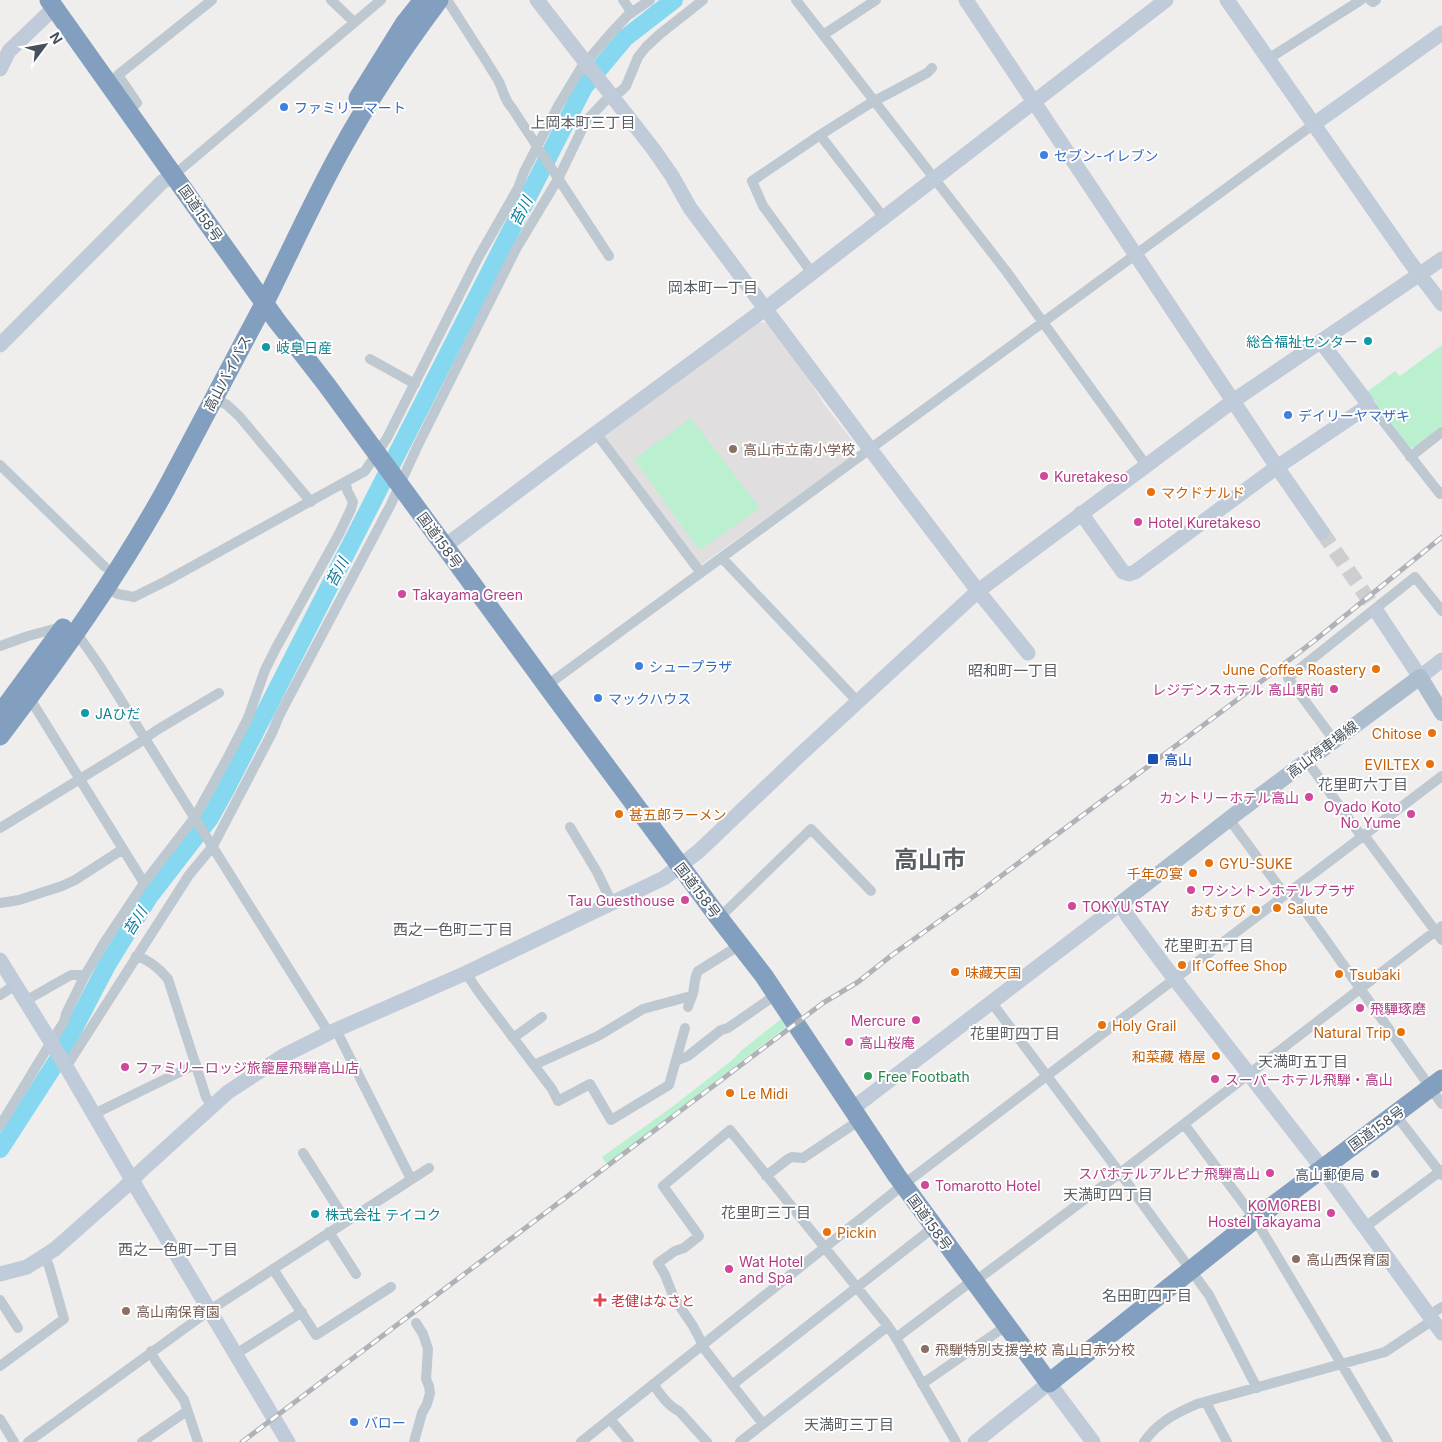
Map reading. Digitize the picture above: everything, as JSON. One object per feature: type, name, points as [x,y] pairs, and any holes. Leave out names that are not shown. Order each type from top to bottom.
[{"type":"highway","name":"高山バイパス","points":[[0,714],[106,588],[164,492],[214,398],[334,137],[404,24],[423,0]]},
{"type":"highway","name":"高山バイパス","points":[[0,736],[29,698],[71,629],[260,297],[340,152],[410,40],[439,0]]},
{"type":"highway","name":"国道158号","points":[[52,4],[260,297],[326,384],[546,686],[777,994],[903,1186],[1049,1382],[1255,1219],[1436,1084]]},
{"type":"main road","name":"高山停車場線","points":[[1120,904],[1229,819],[1420,677]]},
{"type":"main road","points":[[1420,677],[1442,713]]},
{"type":"street","points":[[128,111],[137,103],[118,75],[199,4],[212,0]]},
{"type":"street","points":[[331,0],[354,22]]},
{"type":"street","points":[[0,345],[162,182],[174,175],[380,0]]},
{"type":"street","points":[[446,0],[486,60],[500,84],[506,100],[609,256]]},
{"type":"street","points":[[537,0],[659,157],[690,208],[870,450],[978,591],[1028,652]]},
{"type":"street","points":[[624,0],[632,13]]},
{"type":"street","points":[[106,588],[118,594],[134,597],[365,472],[378,456],[478,258],[518,188],[558,106],[581,68],[611,33],[632,13],[650,0]]},
{"type":"street","points":[[65,1065],[189,875],[212,844],[272,733],[516,249],[586,121],[610,93],[626,86],[638,57],[646,47],[703,0]]},
{"type":"street","points":[[796,0],[1044,322],[1146,465]]},
{"type":"street","points":[[823,35],[876,0]]},
{"type":"street","points":[[966,0],[1277,468],[1322,532]]},
{"type":"street","points":[[445,546],[766,309],[1166,0]]},
{"type":"street","points":[[1227,0],[1420,276],[1442,304]]},
{"type":"street","points":[[1268,59],[1361,0]]},
{"type":"street","points":[[1370,0],[1373,2],[1376,0]]},
{"type":"street","points":[[0,69],[10,51],[52,4]]},
{"type":"street","points":[[546,686],[1314,124],[1442,33]]},
{"type":"street","points":[[812,273],[763,206],[752,182],[820,135],[927,74],[932,68]]},
{"type":"street","points":[[820,135],[884,218]]},
{"type":"street","points":[[0,1274],[27,1267],[55,1249],[228,1092],[283,1056],[332,1031],[466,973],[664,878],[706,845],[801,754],[978,591],[1146,465],[1234,402],[1442,260]]},
{"type":"street","points":[[1320,342],[1367,404],[1372,407],[1440,494],[1442,492]]},
{"type":"street","points":[[370,359],[414,384]]},
{"type":"street","points":[[214,398],[227,405],[239,416],[311,502]]},
{"type":"street","points":[[1081,513],[1123,572],[1128,574],[1135,572],[1277,468],[1362,410],[1367,404]]},
{"type":"street","points":[[1410,456],[1442,432]]},
{"type":"street","points":[[596,433],[701,573]]},
{"type":"street","points":[[0,465],[105,567]]},
{"type":"street","points":[[0,1126],[52,1044],[84,977],[104,943],[144,883],[196,818],[248,718],[265,670],[276,648],[351,509],[353,502],[346,483]]},
{"type":"street","points":[[722,558],[858,702]]},
{"type":"street","points":[[1334,740],[1288,678],[1415,577],[1442,611]]},
{"type":"street","points":[[1377,612],[1420,677],[1442,660]]},
{"type":"street","points":[[0,646],[28,636],[71,629],[99,664],[332,1031],[411,1179]]},
{"type":"street","points":[[0,828],[219,693]]},
{"type":"street","points":[[29,698],[144,883]]},
{"type":"street","points":[[1306,761],[1363,836],[1439,929],[1442,940]]},
{"type":"street","points":[[581,1442],[903,1186],[1442,776]]},
{"type":"street","points":[[1229,819],[1436,1084],[1442,1104]]},
{"type":"street","points":[[570,827],[597,872],[612,903]]},
{"type":"street","points":[[719,918],[811,829],[871,891]]},
{"type":"street","points":[[0,903],[19,900],[62,886],[75,880],[122,849]]},
{"type":"street","points":[[766,1176],[788,1159],[803,1158],[992,1003],[1120,904],[1175,979],[1322,1168],[1435,1323]]},
{"type":"street","points":[[896,1338],[1120,1173],[1439,929]]},
{"type":"street","points":[[688,1007],[698,971],[740,945]]},
{"type":"street","points":[[136,956],[156,965],[168,979],[206,1097],[212,1106]]},
{"type":"street","points":[[0,960],[65,1065],[288,1442]]},
{"type":"street","points":[[466,973],[552,1089],[558,1101],[590,1084],[611,1120],[669,1085],[685,1028]]},
{"type":"street","points":[[25,1000],[71,976],[81,975],[84,977]]},
{"type":"street","points":[[0,996],[15,985]]},
{"type":"street","points":[[676,1061],[688,1056],[721,1030],[728,1028],[777,994]]},
{"type":"street","points":[[534,1065],[598,1036],[643,1009],[691,996]]},
{"type":"street","points":[[992,1003],[1209,1295],[1257,1388]]},
{"type":"street","points":[[513,1038],[542,1017]]},
{"type":"street","points":[[94,1114],[196,1064]]},
{"type":"street","points":[[1365,1227],[1441,1172],[1395,1114]]},
{"type":"street","points":[[1184,1124],[1255,1219],[1388,1442]]},
{"type":"street","points":[[763,1424],[703,1345],[674,1298],[665,1274],[658,1264],[699,1236],[663,1186],[730,1130],[888,1326],[956,1442]]},
{"type":"street","points":[[303,1153],[346,1221]]},
{"type":"street","points":[[28,1442],[210,1310],[429,1168]]},
{"type":"street","points":[[732,1385],[934,1227]]},
{"type":"street","points":[[329,1232],[356,1274]]},
{"type":"street","points":[[0,1366],[64,1319],[49,1266],[44,1257]]},
{"type":"street","points":[[273,1269],[316,1336],[391,1287]]},
{"type":"street","points":[[0,1300],[18,1328]]},
{"type":"street","points":[[1144,1442],[1160,1423],[1206,1402],[1386,1352],[1435,1323],[1442,1307]]},
{"type":"street","points":[[236,1354],[302,1312]]},
{"type":"street","points":[[414,1442],[430,1393],[426,1378],[428,1349],[424,1334],[416,1323]]},
{"type":"street","points":[[740,1442],[888,1326]]},
{"type":"street","points":[[922,1384],[1006,1326]]},
{"type":"street","points":[[152,1352],[155,1360],[184,1400],[198,1442]]},
{"type":"street","points":[[975,1442],[1049,1382],[1093,1442]]},
{"type":"street","points":[[653,1384],[666,1401],[679,1411],[707,1442]]},
{"type":"street","points":[[1206,1402],[1227,1442]]},
{"type":"street","points":[[142,1442],[187,1411]]},
{"type":"street","points":[[0,1419],[14,1442]]},
{"type":"street","points":[[610,1419],[629,1442]]},
{"type":"shaded area","name":"高山市立南小学校","points":[[758,322],[769,323],[800,365],[824,404],[854,443],[854,455],[701,565],[604,438],[605,434]]},
{"type":"green space","points":[[1442,345],[1442,426],[1414,448],[1409,447],[1367,392],[1395,371],[1400,376]]},
{"type":"green space","points":[[691,418],[760,508],[703,548],[697,547],[634,459]]},
{"type":"green space","points":[[781,1019],[787,1026],[607,1164],[602,1157],[672,1107]]},
{"type":"waterway","name":"苔川","points":[[0,1149],[57,1061],[107,965],[149,897],[210,818],[225,791],[584,87],[625,38],[674,0]]},
{"type":"tunnel","points":[[1322,532],[1377,612]]},
{"type":"railway","points":[[242,1442],[823,1003],[858,982],[1229,706],[1314,641],[1442,537]]},
{"type":"place","name":"ファミリーマート","points":[[284,107]]},
{"type":"place","name":"セブン-イレブン","points":[[1044,155]]},
{"type":"place","name":"総合福祉センター","points":[[1368,341]]},
{"type":"place","name":"岐阜日産","points":[[266,347]]},
{"type":"place","name":"デイリーヤマザキ","points":[[1288,415]]},
{"type":"place","name":"高山市立南小学校","points":[[733,449]]},
{"type":"place","name":"Kuretakeso","points":[[1044,476]]},
{"type":"place","name":"マクドナルド","points":[[1151,492]]},
{"type":"place","name":"Hotel Kuretakeso","points":[[1138,522]]},
{"type":"place","name":"Takayama Green","points":[[402,594]]},
{"type":"place","name":"シュープラザ","points":[[639,666]]},
{"type":"place","name":"June Coffee Roastery","points":[[1376,669]]},
{"type":"place","name":"レジデンスホテル 高山駅前","points":[[1334,689]]},
{"type":"place","name":"マックハウス","points":[[598,698]]},
{"type":"place","name":"JAひだ","points":[[85,713]]},
{"type":"place","name":"Chitose","points":[[1432,733]]},
{"type":"place","name":"高山","points":[[1153,759]]},
{"type":"place","name":"EVILTEX","points":[[1430,764]]},
{"type":"place","name":"カントリーホテル高山","points":[[1309,797]]},
{"type":"place","name":"甚五郎ラーメン","points":[[619,814]]},
{"type":"place","name":"Oyado Koto No Yume","points":[[1411,814]]},
{"type":"place","name":"GYU-SUKE","points":[[1209,863]]},
{"type":"place","name":"千年の宴","points":[[1193,873]]},
{"type":"place","name":"ワシントンホテルプラザ","points":[[1191,890]]},
{"type":"place","name":"Tau Guesthouse","points":[[685,900]]},
{"type":"place","name":"TOKYU STAY","points":[[1072,906]]},
{"type":"place","name":"Salute","points":[[1277,908]]},
{"type":"place","name":"おむすび","points":[[1256,910]]},
{"type":"place","name":"If Coffee Shop","points":[[1182,965]]},
{"type":"place","name":"味藏天国","points":[[955,972]]},
{"type":"place","name":"Tsubaki","points":[[1339,974]]},
{"type":"place","name":"飛驒琢磨","points":[[1360,1008]]},
{"type":"place","name":"Mercure","points":[[916,1020]]},
{"type":"place","name":"Holy Grail","points":[[1102,1025]]},
{"type":"place","name":"Natural Trip","points":[[1401,1032]]},
{"type":"place","name":"高山桜庵","points":[[849,1042]]},
{"type":"place","name":"和菜藏 樁屋","points":[[1216,1056]]},
{"type":"place","name":"ファミリーロッジ旅籠屋飛騨高山店","points":[[125,1067]]},
{"type":"place","name":"Free Footbath","points":[[868,1076]]},
{"type":"place","name":"スーパーホテル飛騨・高山","points":[[1215,1079]]},
{"type":"place","name":"Le Midi","points":[[730,1093]]},
{"type":"place","name":"スパホテルアルピナ飛騨高山","points":[[1270,1173]]},
{"type":"place","name":"高山郵便局","points":[[1375,1174]]},
{"type":"place","name":"Tomarotto Hotel","points":[[925,1185]]},
{"type":"place","name":"KOMOREBI Hostel Takayama","points":[[1331,1213]]},
{"type":"place","name":"株式会社 テイコク","points":[[315,1214]]},
{"type":"place","name":"Pickin","points":[[827,1232]]},
{"type":"place","name":"高山西保育園","points":[[1296,1259]]},
{"type":"place","name":"Wat Hotel and Spa","points":[[729,1269]]},
{"type":"place","name":"老健はなさと","points":[[600,1300]]},
{"type":"place","name":"高山南保育園","points":[[126,1311]]},
{"type":"place","name":"飛騨特別支援学校 高山日赤分校","points":[[925,1349]]},
{"type":"place","name":"バロー","points":[[354,1422]]},
{"type":"district","name":"上岡本町三丁目","points":[[583,122]]},
{"type":"district","name":"岡本町一丁目","points":[[713,287]]},
{"type":"district","name":"昭和町一丁目","points":[[1013,670]]},
{"type":"district","name":"花里町六丁目","points":[[1363,784]]},
{"type":"district","name":"高山市","points":[[930,859]]},
{"type":"district","name":"西之一色町二丁目","points":[[453,929]]},
{"type":"district","name":"花里町五丁目","points":[[1209,945]]},
{"type":"district","name":"花里町四丁目","points":[[1015,1033]]},
{"type":"district","name":"天満町五丁目","points":[[1303,1061]]},
{"type":"district","name":"天満町四丁目","points":[[1108,1194]]},
{"type":"district","name":"花里町三丁目","points":[[766,1212]]},
{"type":"district","name":"西之一色町一丁目","points":[[178,1249]]},
{"type":"district","name":"名田町四丁目","points":[[1147,1295]]},
{"type":"district","name":"天満町三丁目","points":[[849,1424]]}]
